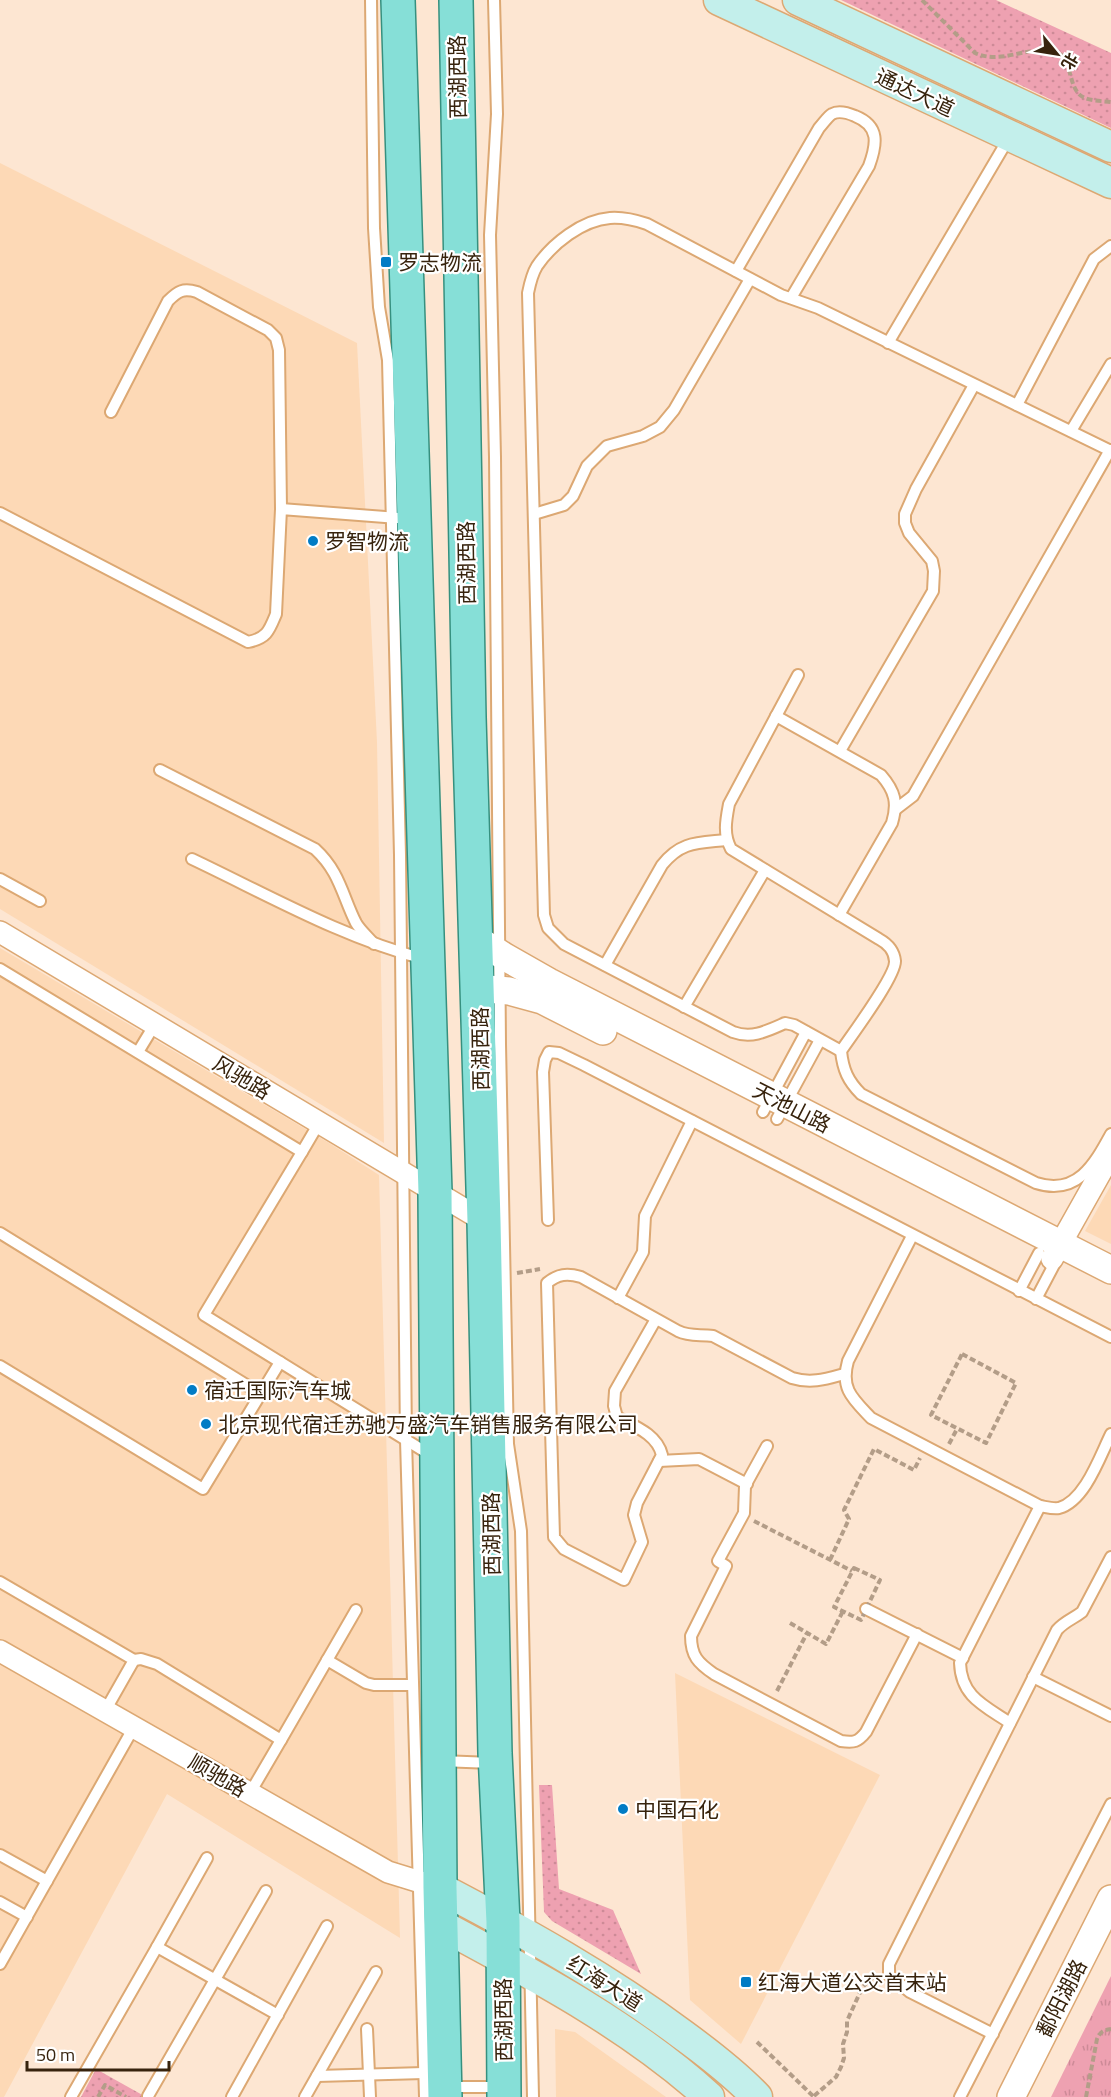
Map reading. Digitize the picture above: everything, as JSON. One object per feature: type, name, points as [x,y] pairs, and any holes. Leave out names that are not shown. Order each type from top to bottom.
[{"type":"main road","points":[[398,0],[403,518],[414,957],[435,1192],[439,1761],[430,1885],[441,1925],[435,2089]]},
{"type":"main road","name":"西湖西路","points":[[456,0],[469,705],[488,946],[489,989],[484,1221],[495,1763],[516,1929],[514,2094]]},
{"type":"main road","name":"通达大道","points":[[719,0],[1111,183]]},
{"type":"main road","name":"通达大道","points":[[798,0],[1111,147]]},
{"type":"main road","name":"红海大道","points":[[430,1885],[516,1929],[577,1964],[658,2016],[708,2054],[757,2097]]},
{"type":"main road","name":"红海大道","points":[[441,1925],[517,1966],[639,2041],[709,2097]]},
{"type":"street","name":"风驰路","points":[[0,932],[484,1221]]},
{"type":"street","name":"天池山路","points":[[488,946],[774,1108],[1052,1254],[1111,1289]]},
{"type":"street","name":"天池山路","points":[[489,989],[542,1000],[774,1108]]},
{"type":"street","points":[[1052,1254],[1111,1154]]},
{"type":"street","name":"天池山路","points":[[1052,1254],[1111,1270]]},
{"type":"street","name":"顺驰路","points":[[0,1651],[387,1872],[430,1885]]},
{"type":"street","name":"鄱阳湖路","points":[[1011,2097],[1111,1899]]},
{"type":"street","name":"鄱阳湖路","points":[[1027,2097],[1111,1930]]},
{"type":"lane","points":[[281,509],[403,518],[388,360],[379,307],[374,228],[370,0]]},
{"type":"lane","points":[[488,946],[495,457],[490,236],[497,114],[494,0]]},
{"type":"lane","points":[[736,271],[819,128],[832,114],[846,112],[866,120],[875,135],[874,150],[869,166],[791,298]]},
{"type":"lane","points":[[888,343],[1010,136]]},
{"type":"lane","points":[[841,1051],[785,1023],[764,1033],[741,1035],[564,944],[548,928],[544,915],[528,292],[537,267],[550,250],[569,235],[590,224],[609,218],[633,219],[647,224],[750,279],[818,308],[1111,450],[913,796],[896,809]]},
{"type":"lane","points":[[1017,405],[1094,259],[1111,246]]},
{"type":"lane","points":[[534,514],[564,505],[573,496],[587,466],[607,446],[660,427],[674,410],[750,279]]},
{"type":"lane","points":[[0,513],[248,642],[262,639],[276,614],[281,509],[279,350],[276,338],[256,323],[197,292],[186,288],[177,292],[168,301],[111,412]]},
{"type":"lane","points":[[1071,431],[1111,364]]},
{"type":"lane","points":[[840,751],[933,591],[932,561],[909,533],[905,523],[905,514],[916,489],[974,385]]},
{"type":"lane","points":[[798,675],[729,804],[726,818],[726,840],[731,849],[888,944],[892,951],[895,961],[894,968],[841,1051],[843,1069],[849,1082],[861,1094],[1045,1186],[1070,1185],[1097,1158],[1111,1134]]},
{"type":"lane","points":[[776,716],[881,775],[890,785],[895,797],[896,809],[892,823],[839,915]]},
{"type":"lane","points":[[160,770],[315,849],[332,868],[357,924],[374,944]]},
{"type":"lane","points":[[605,965],[662,865],[672,853],[685,846],[726,840]]},
{"type":"lane","points":[[192,859],[343,932],[414,957],[404,1173],[406,1440],[413,1685],[430,1885],[435,2089]]},
{"type":"lane","points":[[684,1007],[765,870]]},
{"type":"lane","points":[[0,879],[40,901]]},
{"type":"lane","points":[[0,969],[302,1152]]},
{"type":"lane","points":[[489,989],[508,1444],[520,1531],[516,1929]]},
{"type":"lane","points":[[138,1052],[155,1024]]},
{"type":"lane","points":[[774,1108],[806,1032]]},
{"type":"lane","points":[[774,1108],[820,1040]]},
{"type":"lane","points":[[548,1220],[543,1072],[549,1052],[559,1053],[1111,1337]]},
{"type":"lane","points":[[618,1298],[643,1252],[645,1216],[692,1121]]},
{"type":"lane","points":[[319,1123],[204,1315],[437,1460]]},
{"type":"lane","points":[[0,1233],[261,1394]]},
{"type":"lane","points":[[912,1236],[848,1360],[844,1374],[846,1387],[852,1398],[871,1418],[1040,1506],[1056,1509],[1067,1505],[1083,1490],[1111,1434]]},
{"type":"lane","points":[[1019,1291],[1052,1254]]},
{"type":"lane","points":[[1036,1299],[1052,1254]]},
{"type":"lane","points":[[656,1319],[615,1391],[614,1406],[617,1417],[644,1432],[660,1447],[662,1455],[637,1503],[634,1515],[642,1542],[624,1580],[564,1549],[554,1537],[547,1283],[554,1277],[567,1273],[581,1277],[688,1336],[713,1336],[792,1378],[804,1382],[819,1381],[844,1374]]},
{"type":"lane","points":[[0,1366],[203,1490],[280,1362]]},
{"type":"lane","points":[[767,1446],[747,1484],[742,1515],[718,1561],[726,1566],[691,1636],[691,1647],[699,1664],[841,1741],[851,1743],[858,1741],[866,1732],[917,1635]]},
{"type":"lane","points":[[659,1461],[699,1459],[747,1484]]},
{"type":"lane","points":[[1010,1722],[970,1694],[960,1676],[960,1663],[1040,1506]]},
{"type":"lane","points":[[993,2034],[910,1992],[889,1975],[888,1964],[1057,1630],[1064,1621],[1075,1617],[1082,1611],[1111,1557]]},
{"type":"lane","points":[[0,1582],[134,1660],[141,1659],[157,1664],[281,1740]]},
{"type":"lane","points":[[866,1609],[963,1658]]},
{"type":"lane","points":[[250,1793],[356,1610]]},
{"type":"lane","points":[[105,1711],[134,1660]]},
{"type":"lane","points":[[327,1660],[366,1683],[413,1685]]},
{"type":"lane","points":[[1033,1677],[1111,1716]]},
{"type":"lane","points":[[0,1964],[134,1727]]},
{"type":"lane","points":[[439,1761],[495,1763]]},
{"type":"lane","points":[[960,2097],[1111,1804]]},
{"type":"lane","points":[[0,1854],[47,1881]]},
{"type":"lane","points":[[71,2097],[207,1858]]},
{"type":"lane","points":[[148,2096],[266,1891]]},
{"type":"lane","points":[[0,1902],[27,1917]]},
{"type":"lane","points":[[232,2097],[327,1926]]},
{"type":"lane","points":[[158,1947],[278,2015]]},
{"type":"lane","points":[[305,2097],[376,1972]]},
{"type":"lane","points":[[367,2029],[370,2097]]},
{"type":"lane","points":[[317,2076],[369,2075],[435,2089],[514,2094]]},
{"type":"path","points":[[922,0],[975,52],[985,57],[1056,51],[1063,55],[1078,93],[1084,98],[1111,102]]},
{"type":"path","points":[[962,1354],[1016,1383],[986,1443],[957,1429],[931,1415],[962,1354]]},
{"type":"path","points":[[830,1560],[849,1519],[844,1510],[874,1449],[914,1470],[926,1447]]},
{"type":"path","points":[[742,1515],[852,1571]]},
{"type":"path","points":[[854,1568],[879,1580],[866,1609],[861,1620],[834,1607],[854,1568]]},
{"type":"path","points":[[790,1623],[826,1644],[843,1611]]},
{"type":"path","points":[[771,1703],[807,1633]]},
{"type":"path","points":[[757,2042],[814,2097],[836,2077],[841,2067],[844,2058],[843,2044],[847,2032],[847,2021],[862,1988],[874,1976],[889,1975]]},
{"type":"path","points":[[1086,2097],[1097,2039],[1103,2030],[1111,2029]]},
{"type":"path","points":[[98,2097],[105,2085],[126,2097]]},
{"type":"shaded area","points":[[0,163],[357,343],[377,742],[384,1143],[0,909]]},
{"type":"shaded area","name":"宿迁国际汽车城","points":[[0,948],[379,1175],[400,1938],[167,1794],[4,2097],[0,2097]]},
{"type":"shaded area","points":[[1111,1185],[1111,1244],[1085,1231]]},
{"type":"shaded area","points":[[675,1673],[880,1775],[741,2044],[690,2000]]},
{"type":"shaded area","points":[[555,2029],[575,2032],[666,2097],[556,2097]]},
{"type":"green space","points":[[841,0],[996,0],[1111,53],[1111,128]]},
{"type":"green space","points":[[539,1785],[552,1785],[559,1889],[613,1910],[641,1974],[552,1921],[544,1912]]},
{"type":"green space","points":[[1111,1976],[1111,2097],[1051,2097]]},
{"type":"green space","points":[[96,2069],[146,2097],[81,2097]]},
{"type":"place","name":"罗志物流","points":[[386,262]]},
{"type":"place","name":"罗智物流","points":[[313,541]]},
{"type":"place","name":"宿迁国际汽车城","points":[[192,1390]]},
{"type":"place","name":"北京现代宿迁苏驰万盛汽车销售服务有限公司","points":[[206,1424]]},
{"type":"place","name":"中国石化","points":[[623,1809]]},
{"type":"place","name":"红海大道公交首末站","points":[[746,1982]]}]
